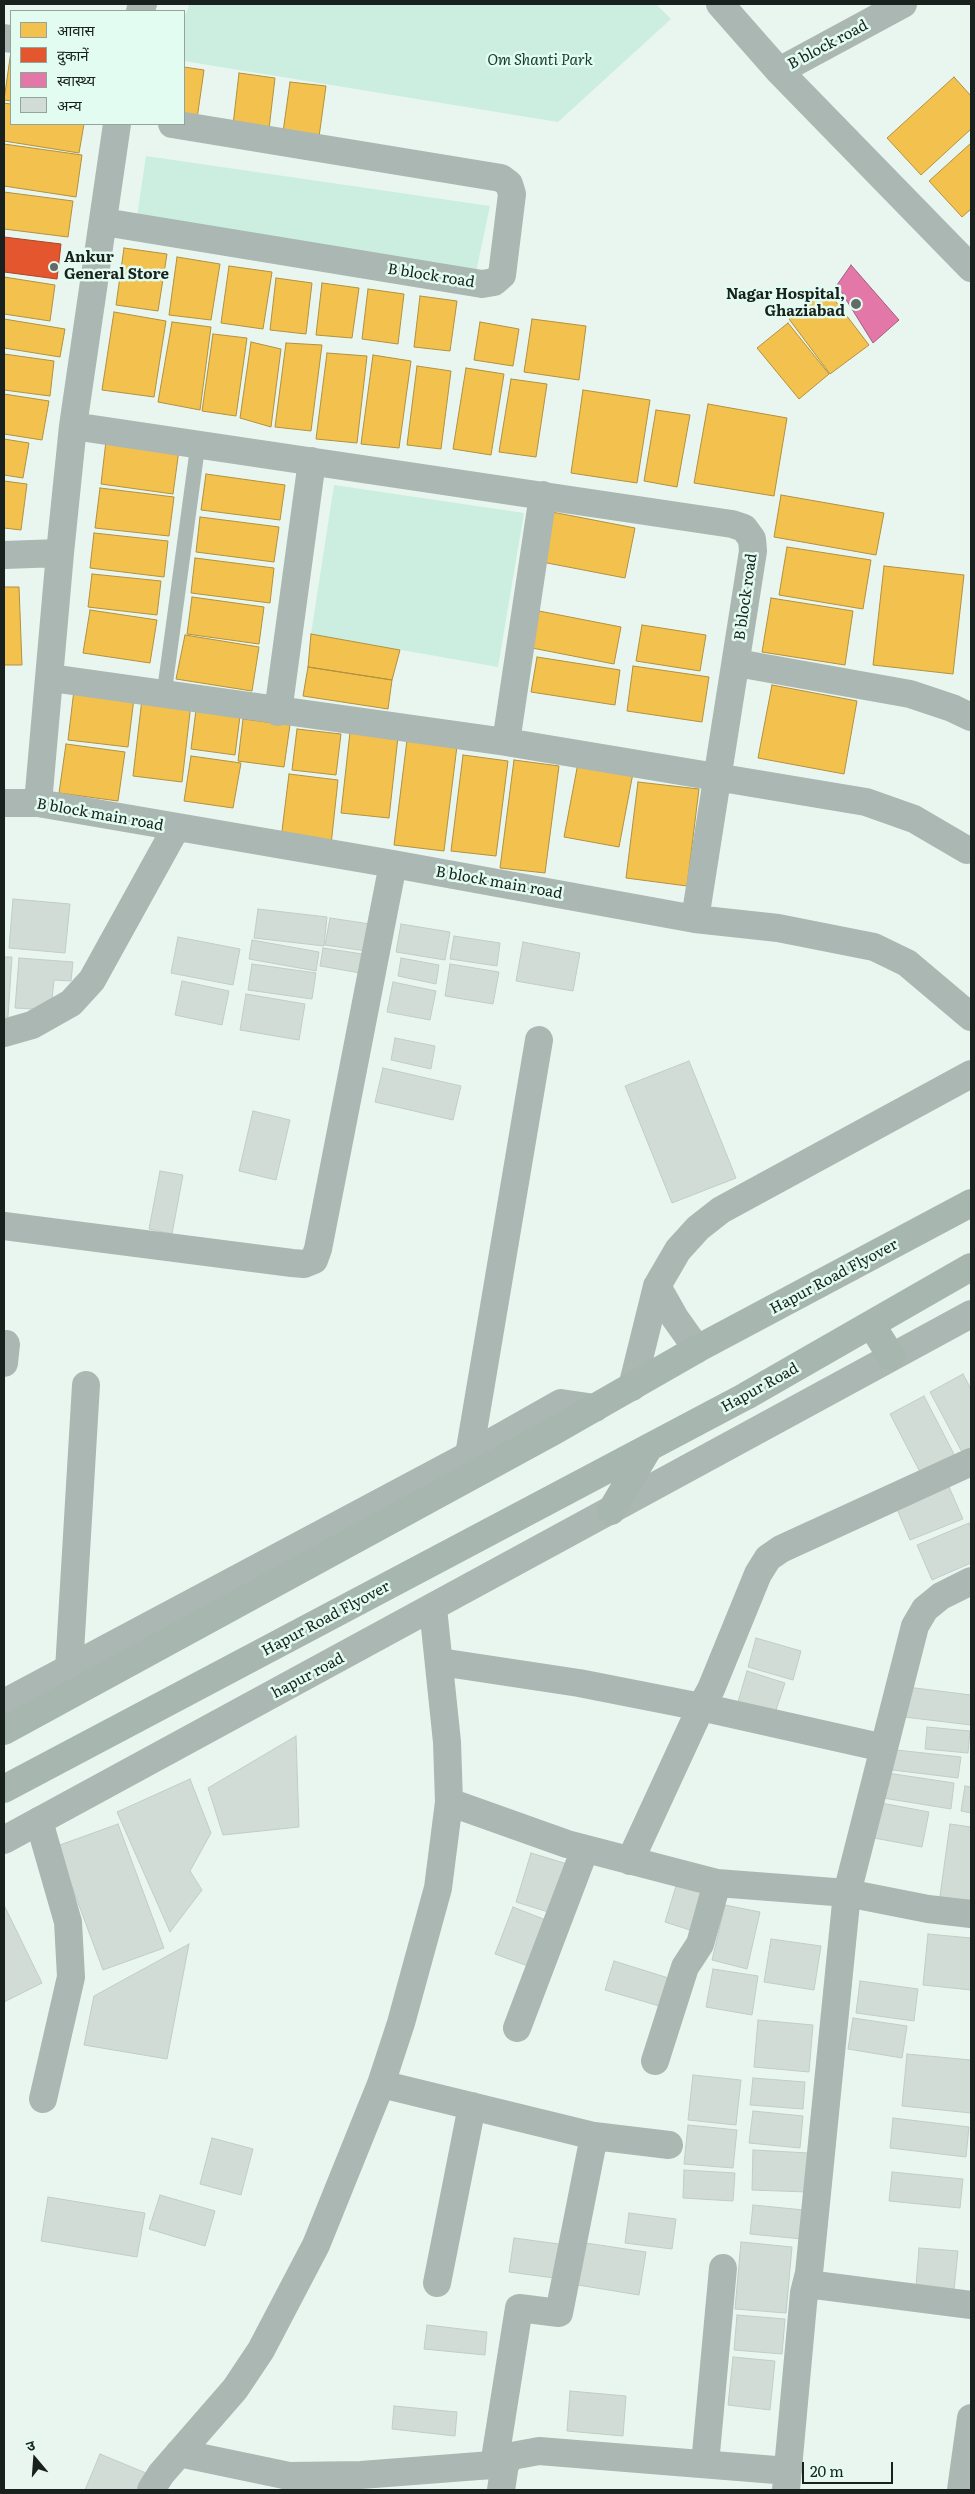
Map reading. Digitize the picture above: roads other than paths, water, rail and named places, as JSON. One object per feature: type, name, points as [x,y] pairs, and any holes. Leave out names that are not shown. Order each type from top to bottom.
[{"type":"main road","name":"Hapur Road Flyover","points":[[595,1408],[697,1349],[971,1203]]},
{"type":"main road","points":[[891,1356],[871,1324],[971,1267]]},
{"type":"main road","name":"Hapur Road","points":[[648,1448],[746,1396],[871,1324]]},
{"type":"main road","points":[[4,1730],[595,1408]]},
{"type":"main road","name":"Hapur Road Flyover","points":[[4,1789],[648,1448]]},
{"type":"main road","points":[[611,1511],[648,1448]]},
{"type":"street","points":[[720,4],[779,71],[971,268]]},
{"type":"street","name":"B block road","points":[[779,71],[903,4]]},
{"type":"street","points":[[38,803],[73,426],[118,125]]},
{"type":"street","name":"B block road","points":[[104,222],[482,284],[498,280],[502,275],[512,194],[509,184],[501,178],[178,125]]},
{"type":"street","name":"B block road","points":[[73,426],[543,495],[732,524],[744,528],[752,539],[753,551],[737,663],[695,920]]},
{"type":"street","points":[[278,712],[312,461]]},
{"type":"street","points":[[506,742],[543,495]]},
{"type":"street","points":[[4,555],[60,553]]},
{"type":"street","points":[[737,663],[910,694],[952,708],[971,718]]},
{"type":"street","points":[[51,678],[278,712],[506,742],[866,802],[888,808],[914,819],[967,850]]},
{"type":"street","name":"B block main road","points":[[4,803],[38,803],[393,864],[695,920],[778,928],[874,947],[907,963],[971,1017]]},
{"type":"street","points":[[4,1033],[32,1025],[71,1003],[92,980],[176,828]]},
{"type":"street","points":[[4,1226],[298,1263],[314,1260],[318,1249],[393,864]]},
{"type":"street","points":[[469,1455],[539,1040]]},
{"type":"street","points":[[632,1387],[657,1286],[678,1250],[698,1228],[721,1210],[971,1074]]},
{"type":"street","points":[[657,1286],[675,1318],[697,1349]]},
{"type":"street","name":"hapur road","points":[[4,1840],[971,1314]]},
{"type":"street","points":[[69,1668],[86,1385]]},
{"type":"street","points":[[4,1703],[469,1455],[561,1403],[595,1408]]},
{"type":"street","points":[[630,1861],[711,1689],[758,1574],[768,1558],[781,1549],[971,1462]]},
{"type":"street","points":[[500,2473],[512,2456],[539,2451],[705,2464],[787,2481],[847,1893],[915,1626],[925,1609],[941,1596],[971,1581]]},
{"type":"street","points":[[150,2490],[161,2474],[235,2389],[261,2350],[316,2245],[381,2084],[401,2023],[438,1888],[449,1802],[447,1742],[433,1608]]},
{"type":"street","points":[[440,1662],[579,1683],[701,1707],[884,1748]]},
{"type":"street","points":[[449,1802],[585,1849],[717,1883],[847,1893],[928,1909],[971,1914]]},
{"type":"street","points":[[39,1821],[68,1922],[71,1977],[43,2099]]},
{"type":"street","points":[[517,2028],[585,1849]]},
{"type":"street","points":[[655,2061],[685,1967],[700,1944],[717,1883]]},
{"type":"street","points":[[381,2084],[594,2136],[668,2145]]},
{"type":"street","points":[[437,2283],[472,2106]]},
{"type":"street","points":[[500,2473],[519,2308],[558,2313],[594,2136]]},
{"type":"street","points":[[705,2464],[723,2268]]},
{"type":"street","points":[[807,2284],[971,2305]]},
{"type":"street","points":[[961,2490],[971,2418]]},
{"type":"street","points":[[179,2453],[287,2483],[361,2475],[500,2473]]},
{"type":"lane","points":[[164,694],[198,444]]},
{"type":"place","name":"Ankur General Store","points":[[54,267]]},
{"type":"place","name":"Nagar Hospital, Ghaziabad","points":[[856,304]]},
{"type":"park label","name":"Om Shanti Park","points":[[540,61]]}]
